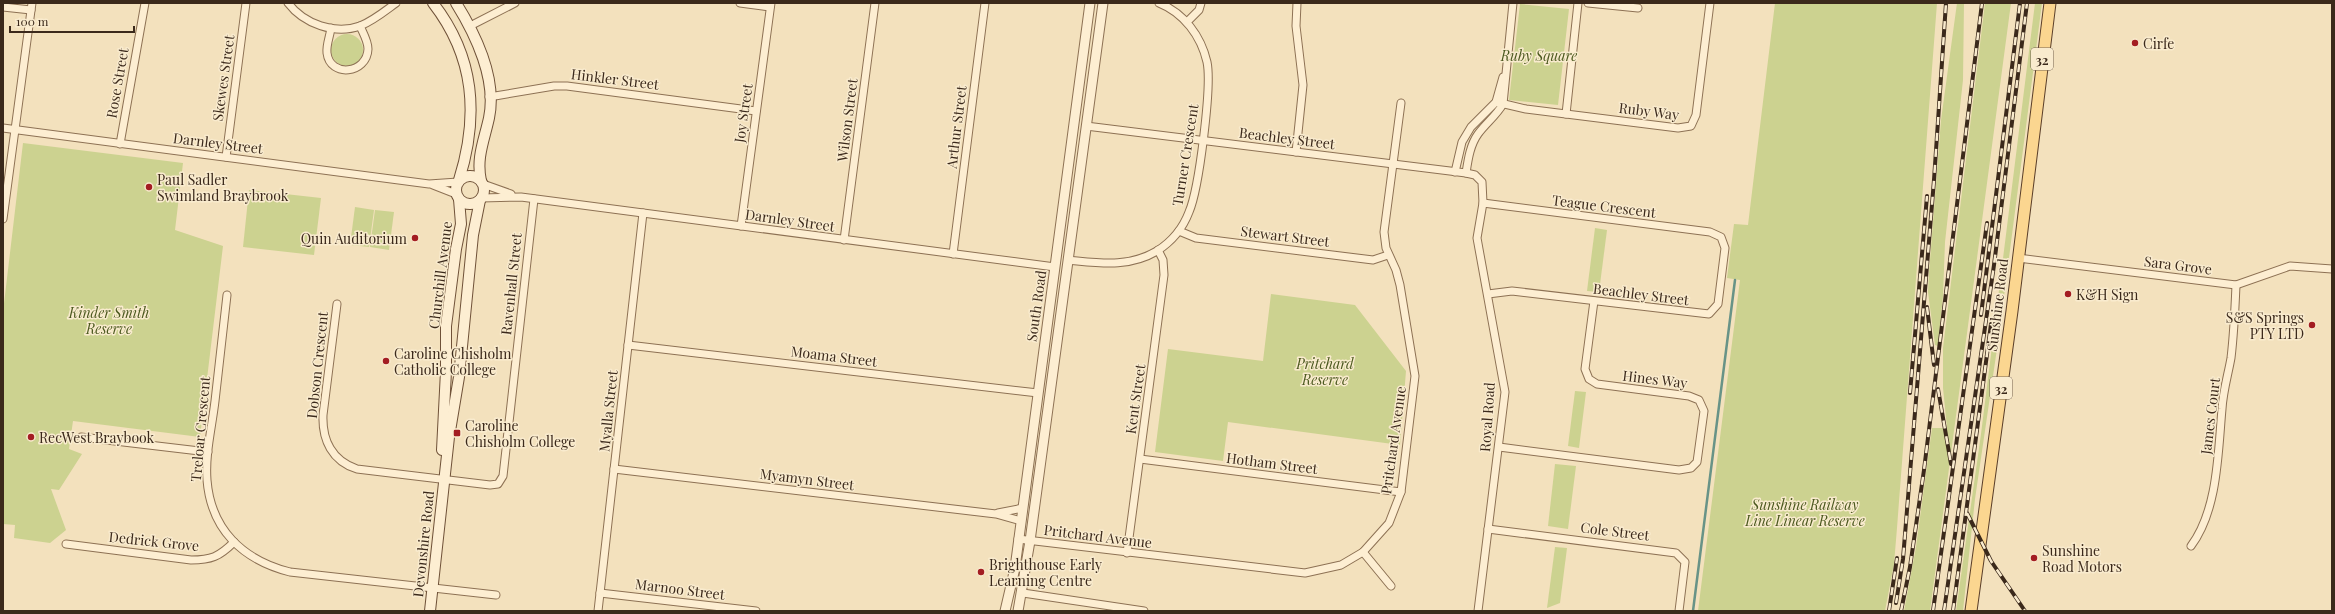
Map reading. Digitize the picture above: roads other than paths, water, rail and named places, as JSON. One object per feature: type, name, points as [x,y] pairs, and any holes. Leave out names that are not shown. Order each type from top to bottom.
[{"type":"main road","points":[[433,3],[454,34],[465,62],[471,98],[469,143],[459,181],[458,196],[467,204],[480,199],[484,189],[478,162],[489,117],[489,97],[486,69],[470,26],[456,3]]},
{"type":"main road","name":"Sunshine Road","points":[[1971,611],[2050,3]]},
{"type":"main road","points":[[454,34],[470,26]]},
{"type":"main road","name":"Hinkler Street","points":[[471,98],[489,97]]},
{"type":"main road","points":[[459,181],[472,176],[482,183]]},
{"type":"main road","name":"Churchill Avenue","points":[[444,480],[442,444],[446,371],[446,326],[456,249],[462,224],[458,196]]},
{"type":"main road","name":"Churchill Avenue","points":[[444,480],[459,377],[472,235],[480,199]]},
{"type":"main road","name":"Devonshire Road","points":[[430,611],[444,480]]},
{"type":"street","name":"Rose Street","points":[[120,144],[144,3]]},
{"type":"street","name":"Skewes Street","points":[[226,157],[246,3]]},
{"type":"street","points":[[288,3],[308,20],[331,28],[350,29],[376,18],[396,3]]},
{"type":"street","points":[[470,26],[515,3]]},
{"type":"street","points":[[740,3],[771,5]]},
{"type":"street","name":"Wilson Street","points":[[844,240],[875,3]]},
{"type":"street","name":"Arthur Street","points":[[953,254],[985,3]]},
{"type":"street","name":"South Road","points":[[1004,611],[1012,584],[1023,508],[1090,3]]},
{"type":"street","name":"South Road","points":[[1018,611],[1023,593],[1103,3]]},
{"type":"street","name":"Turner Crescent","points":[[1068,260],[1113,264],[1134,261],[1158,250],[1179,231],[1193,201],[1202,140],[1208,74],[1203,49],[1187,22],[1159,3]]},
{"type":"street","points":[[1187,22],[1199,10],[1201,3]]},
{"type":"street","points":[[1296,152],[1303,85],[1296,26],[1297,3]]},
{"type":"street","points":[[1466,174],[1472,146],[1478,133],[1498,113],[1506,69],[1513,3]]},
{"type":"street","points":[[1566,114],[1578,3]]},
{"type":"street","points":[[1588,3],[1638,8]]},
{"type":"street","name":"Ruby Way","points":[[1499,103],[1566,114],[1678,128],[1691,126],[1696,115],[1710,3]]},
{"type":"street","name":"Joy Street","points":[[741,226],[771,5]]},
{"type":"street","points":[[3,7],[31,7],[3,219]]},
{"type":"street","points":[[331,28],[327,46],[328,58],[336,67],[347,71],[358,67],[366,56],[366,43],[360,26]]},
{"type":"street","name":"Hinkler Street","points":[[489,97],[554,86],[567,86],[756,111]]},
{"type":"street","name":"Pritchard Avenue","points":[[1018,539],[1305,573],[1341,565],[1363,552],[1389,523],[1401,492],[1415,376],[1400,285],[1396,270],[1388,255],[1384,232],[1401,103]]},
{"type":"street","points":[[1455,172],[1462,142],[1471,127],[1499,103]]},
{"type":"street","points":[[1074,127],[1086,126]]},
{"type":"street","name":"Beachley Street","points":[[1086,126],[1455,172],[1475,176],[1482,182]]},
{"type":"street","points":[[1471,127],[1478,133]]},
{"type":"street","name":"Darnley Street","points":[[3,128],[429,184],[459,181]]},
{"type":"street","name":"Royal Road","points":[[1478,611],[1505,392],[1477,238],[1483,203],[1482,182]]},
{"type":"street","name":"Darnley Street","points":[[482,183],[495,190],[534,199],[1055,267]]},
{"type":"street","name":"Darnley Street","points":[[429,184],[458,196]]},
{"type":"street","name":"Darnley Street","points":[[480,199],[521,197]]},
{"type":"street","name":"Ravenhall Street","points":[[444,480],[490,485],[498,484],[502,479],[534,199]]},
{"type":"street","name":"Teague Crescent","points":[[1483,203],[1710,232],[1722,237]]},
{"type":"street","name":"Myalla Street","points":[[598,611],[643,213]]},
{"type":"street","name":"Stewart Street","points":[[1179,231],[1196,238],[1373,260],[1388,255]]},
{"type":"street","name":"Beachley Street","points":[[1488,294],[1512,291],[1709,314],[1718,304],[1725,248],[1722,237]]},
{"type":"street","name":"Kent Street","points":[[1127,553],[1164,275],[1163,260],[1158,250]]},
{"type":"street","name":"Sara Grove","points":[[2018,258],[2236,285],[2290,266],[2332,269]]},
{"type":"street","points":[[1055,267],[1068,260]]},
{"type":"street","name":"James Court","points":[[2191,546],[2200,534],[2206,517],[2216,467],[2222,408],[2231,357],[2236,285]]},
{"type":"street","name":"Treloar Crescent","points":[[227,295],[208,452],[207,478],[211,502],[220,523],[234,542],[249,556],[268,566],[290,572],[496,595]]},
{"type":"street","name":"Hines Way","points":[[1499,447],[1680,470],[1691,468],[1697,462],[1704,411],[1699,400],[1690,396],[1596,384],[1587,376],[1585,369],[1594,301]]},
{"type":"street","name":"Dobson Crescent","points":[[337,304],[323,415],[324,434],[327,444],[338,458],[357,469],[444,480]]},
{"type":"street","name":"Moama Street","points":[[628,345],[1038,393]]},
{"type":"street","points":[[82,436],[208,452]]},
{"type":"street","name":"Hotham Street","points":[[1140,459],[1401,492]]},
{"type":"street","name":"Myamyn Street","points":[[614,469],[996,514],[1021,521]]},
{"type":"street","name":"Myamyn Street","points":[[996,514],[1023,508]]},
{"type":"street","name":"Cole Street","points":[[1488,529],[1676,553],[1684,562],[1679,611]]},
{"type":"street","name":"Dedrick Grove","points":[[66,544],[191,560],[206,560],[222,554],[234,542]]},
{"type":"street","points":[[1363,552],[1391,586]]},
{"type":"street","name":"Marnoo Street","points":[[600,593],[728,609],[756,611]]},
{"type":"street","points":[[1023,593],[1090,607],[1144,611]]},
{"type":"waterway","points":[[1693,611],[1735,280]]},
{"type":"railway","points":[[1896,603],[1903,559],[1934,180],[1946,3]]},
{"type":"railway","points":[[1901,611],[1910,567],[1924,470],[1982,3]]},
{"type":"railway","points":[[1981,315],[2020,3]]},
{"type":"railway","points":[[1944,611],[1994,265],[2027,3]]},
{"type":"railway","points":[[1910,393],[1927,196]]},
{"type":"railway","points":[[1933,611],[1987,223]]},
{"type":"railway","points":[[1927,307],[1934,365]]},
{"type":"railway","points":[[1953,611],[1991,324]]},
{"type":"railway","points":[[1938,389],[1951,464]]},
{"type":"railway","points":[[1967,513],[1991,561],[2025,611]]},
{"type":"railway","points":[[1889,611],[1897,558]]},
{"type":"place","name":"Cirfe","points":[[2135,43]]},
{"type":"place","name":"Paul Sadler Swimland Braybrook","points":[[149,187]]},
{"type":"place","name":"Quin Auditorium","points":[[415,238]]},
{"type":"place","name":"K&H Sign","points":[[2068,294]]},
{"type":"place","name":"S&S Springs PTY LTD","points":[[2312,325]]},
{"type":"place","name":"Caroline Chisholm Catholic College","points":[[386,361]]},
{"type":"place","name":"Caroline Chisholm College","points":[[457,433]]},
{"type":"place","name":"RecWest Braybook","points":[[31,437]]},
{"type":"place","name":"Sunshine Road Motors","points":[[2034,558]]},
{"type":"place","name":"Brighthouse Early Learning Centre","points":[[981,572]]},
{"type":"park label","name":"Ruby Square","points":[[1539,55]]},
{"type":"park label","name":"Kinder Smith Reserve","points":[[109,320]]},
{"type":"park label","name":"Pritchard Reserve","points":[[1325,372]]},
{"type":"park label","name":"Sunshine Railway Line Linear Reserve","points":[[1805,512]]}]
